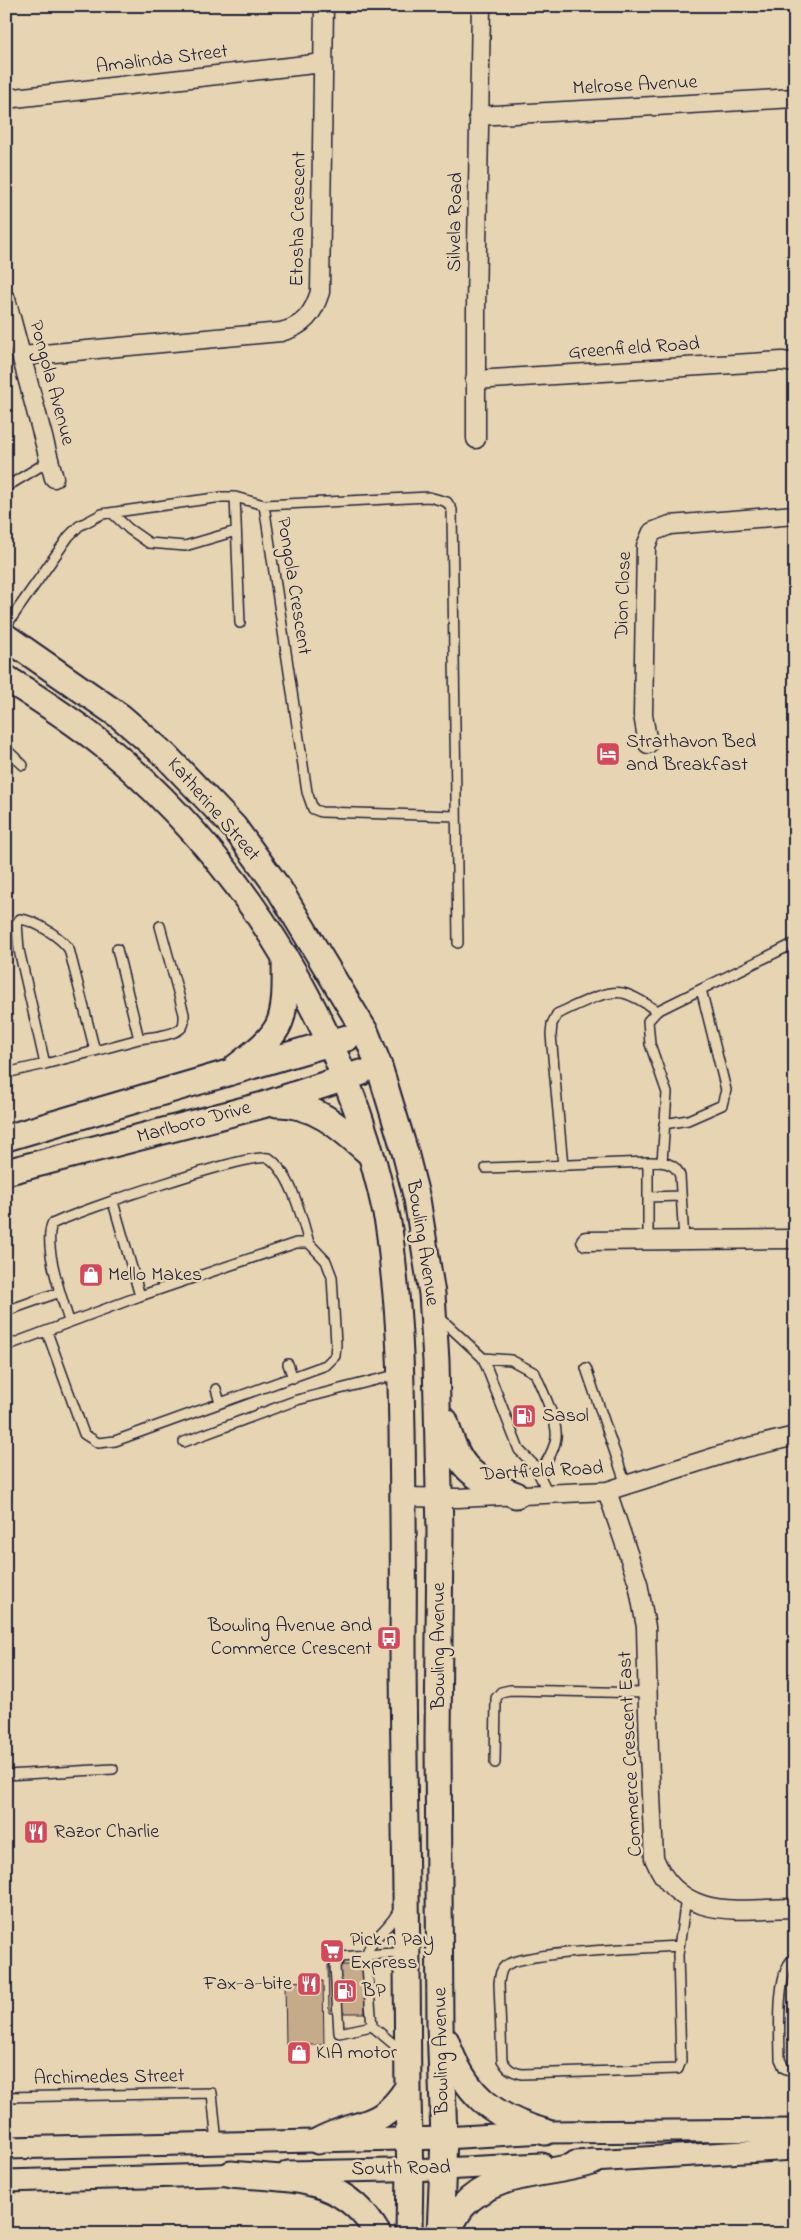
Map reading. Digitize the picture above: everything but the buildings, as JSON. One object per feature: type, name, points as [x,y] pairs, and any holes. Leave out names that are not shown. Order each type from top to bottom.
[{"type":"main road","name":"Katherine Street","points":[[6,637],[62,674],[121,717],[165,755],[234,827],[280,889],[366,1033],[379,1066]]},
{"type":"main road","name":"Katherine Street","points":[[6,678],[68,717],[109,750],[163,800],[204,845],[253,906],[286,956],[321,1021],[345,1079]]},
{"type":"main road","points":[[230,1072],[260,1048],[278,1026],[284,995],[286,956]]},
{"type":"main road","name":"Marlboro Drive","points":[[6,1138],[366,1033]]},
{"type":"main road","name":"Marlboro Drive","points":[[6,1172],[263,1105],[379,1066]]},
{"type":"main road","name":"Bowling Avenue","points":[[379,1066],[417,1199],[434,1312],[440,1498],[440,2024],[444,2138],[440,2234]]},
{"type":"main road","name":"Bowling Avenue","points":[[345,1079],[371,1154],[388,1221],[401,1338],[404,1497],[403,1739],[410,2168],[408,2234]]},
{"type":"main road","points":[[263,1105],[282,1104],[309,1109],[345,1131],[371,1154]]},
{"type":"main road","points":[[437,1394],[452,1445],[458,1458],[474,1474],[492,1486],[516,1495]]},
{"type":"main road","points":[[407,1952],[422,1944],[430,1919],[432,1868],[440,1800]]},
{"type":"main road","points":[[440,2024],[453,2061],[476,2097],[502,2116],[523,2126],[544,2132]]},
{"type":"main road","points":[[318,2141],[327,2136],[379,2119],[399,2102],[408,2087]]},
{"type":"main road","points":[[446,2234],[461,2209],[487,2187],[515,2177],[571,2168],[592,2162]]},
{"type":"main road","points":[[231,2174],[307,2181],[324,2186],[356,2204],[368,2217],[378,2234]]},
{"type":"street","name":"Etosha Crescent","points":[[22,356],[281,332],[294,329],[306,321],[316,307],[320,292],[324,6]]},
{"type":"street","name":"Silvela Road","points":[[476,439],[478,116],[481,6]]},
{"type":"street","name":"Amalinda Street","points":[[6,100],[323,63]]},
{"type":"street","name":"Melrose Avenue","points":[[478,116],[795,98]]},
{"type":"street","name":"Pongola Avenue","points":[[6,299],[54,478]]},
{"type":"street","name":"Greenfield Road","points":[[475,380],[782,361],[795,363]]},
{"type":"street","name":"Dion Close","points":[[648,744],[643,715],[646,546],[652,532],[670,525],[795,515]]},
{"type":"street","points":[[586,1241],[795,1238]]},
{"type":"street","name":"Dartfield Road","points":[[404,1497],[549,1495],[607,1491],[737,1450],[795,1436]]},
{"type":"street","name":"Commerce Crescent East","points":[[607,1491],[631,1558],[643,1602],[646,1627],[654,1858],[660,1872],[670,1885],[686,1898],[703,1907],[730,1909],[795,1908]]},
{"type":"street","name":"South Road","points":[[6,2148],[444,2138],[544,2132],[795,2130]]},
{"type":"street","name":"South Road","points":[[6,2181],[410,2168],[443,2169],[795,2149]]},
{"type":"lane","points":[[6,487],[50,461]]},
{"type":"lane","name":"Pongola Crescent","points":[[6,626],[68,536],[89,520],[112,513],[222,497],[235,497],[264,505],[307,792],[313,809],[321,812],[456,816]]},
{"type":"lane","points":[[235,497],[240,623]]},
{"type":"lane","points":[[264,505],[430,497],[447,502],[452,510],[458,943]]},
{"type":"lane","points":[[112,513],[128,529],[149,543],[185,546],[236,531]]},
{"type":"lane","points":[[6,749],[23,765]]},
{"type":"lane","points":[[45,1064],[19,950],[17,923],[20,919],[27,920],[63,941],[69,949],[95,1051]]},
{"type":"lane","points":[[6,1073],[180,1029],[184,1024],[184,1014],[160,926]]},
{"type":"lane","points":[[662,1162],[667,1093],[648,1032],[648,1021],[657,1010],[795,943]]},
{"type":"lane","points":[[117,949],[140,1039]]},
{"type":"lane","points":[[664,1124],[688,1120],[722,1105],[726,1090],[701,989]]},
{"type":"lane","points":[[564,1166],[551,1035],[557,1014],[607,994],[621,992],[657,1010]]},
{"type":"lane","points":[[47,1332],[84,1434],[98,1443],[115,1441],[293,1378],[326,1365],[335,1356],[332,1277],[326,1261],[309,1243],[300,1212],[281,1170],[274,1162],[263,1156],[192,1175],[52,1224],[48,1239],[60,1292],[69,1321]]},
{"type":"lane","points":[[648,1162],[648,1239]]},
{"type":"lane","points":[[486,1168],[648,1162],[670,1164],[678,1169],[684,1240]]},
{"type":"lane","points":[[648,1197],[681,1196]]},
{"type":"lane","points":[[113,1202],[140,1296]]},
{"type":"lane","points":[[6,1346],[140,1296],[296,1243],[309,1243]]},
{"type":"lane","points":[[6,1311],[60,1292]]},
{"type":"lane","points":[[434,1312],[483,1358],[519,1450],[535,1466],[549,1495]]},
{"type":"lane","points":[[483,1358],[510,1360],[535,1374],[556,1428],[553,1450],[540,1474]]},
{"type":"lane","points":[[288,1364],[293,1378]]},
{"type":"lane","points":[[586,1368],[626,1485]]},
{"type":"lane","points":[[184,1442],[297,1400],[401,1373]]},
{"type":"lane","points":[[216,1390],[220,1403]]},
{"type":"lane","points":[[495,1763],[496,1698],[501,1692],[510,1690],[648,1693]]},
{"type":"lane","points":[[6,1775],[113,1769]]},
{"type":"lane","points":[[406,1884],[398,1912],[388,1926],[373,1940],[366,1955],[372,2026],[408,2056]]},
{"type":"lane","points":[[679,1946],[545,1956],[514,1961],[506,1965],[501,1971],[499,1983],[502,2060],[505,2066],[515,2073],[522,2074],[678,2069],[681,2061],[679,1946],[686,1898]]},
{"type":"lane","points":[[372,2026],[338,2033],[335,1966],[341,1957],[407,1952]]},
{"type":"lane","points":[[795,1958],[790,1960],[785,1970],[781,1988],[780,2059],[784,2068],[795,2073]]},
{"type":"lane","name":"Archimedes Street","points":[[6,2097],[212,2093],[217,2144]]},
{"type":"place","name":"Strathavon Bed and Breakfast","points":[[608,754]]},
{"type":"place","name":"Mello Makes","points":[[91,1275]]},
{"type":"place","name":"Sasol","points":[[524,1416]]},
{"type":"place","name":"Bowling Avenue and Commerce Crescent","points":[[389,1638]]},
{"type":"place","name":"Razor Charlie","points":[[36,1832]]},
{"type":"place","name":"Pick n Pay Express","points":[[332,1951]]},
{"type":"place","name":"Fax-a-bite","points":[[309,1984]]},
{"type":"place","name":"BP","points":[[345,1991]]},
{"type":"place","name":"KIA motor","points":[[299,2053]]}]
